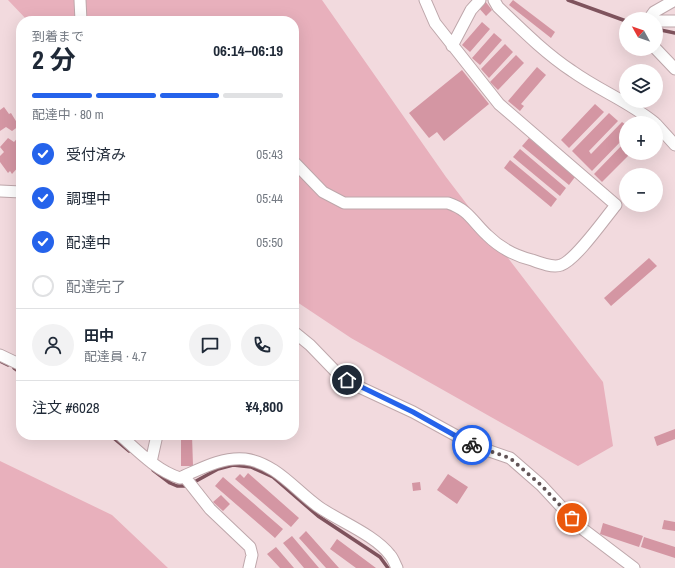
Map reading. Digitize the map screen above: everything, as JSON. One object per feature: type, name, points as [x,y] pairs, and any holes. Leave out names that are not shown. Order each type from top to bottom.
[{"type":"street","points":[[80,0],[81,16]]},
{"type":"street","points":[[299,167],[323,192],[344,203],[448,203],[461,207],[488,236],[521,257],[560,266],[571,260],[616,205],[500,104],[435,23],[425,0]]},
{"type":"street","points":[[452,46],[471,10],[480,0]]},
{"type":"street","points":[[494,0],[498,7],[546,53],[579,76],[647,116]]},
{"type":"street","points":[[654,12],[675,0]]},
{"type":"street","points":[[663,21],[675,21]]},
{"type":"street","points":[[663,56],[675,69]]},
{"type":"street","points":[[663,131],[675,145]]},
{"type":"street","points":[[0,191],[16,192]]},
{"type":"street","points":[[299,336],[310,345],[339,375],[355,385],[413,412],[475,446],[510,458],[541,485],[580,527],[634,568]]},
{"type":"street","points":[[0,355],[16,363]]},
{"type":"street","points":[[126,440],[151,462],[173,476],[188,482],[210,509],[250,548],[252,555],[249,568]]},
{"type":"street","points":[[151,462],[156,440]]},
{"type":"street","points":[[188,482],[209,465],[230,459],[246,460],[262,464],[275,471],[318,506],[351,524],[390,554],[398,568]]},
{"type":"shaded area","points":[[8,0],[322,0],[446,177],[603,382],[613,446],[578,466],[351,338],[299,303],[299,16],[23,16]]},
{"type":"shaded area","points":[[0,461],[112,515],[168,568],[0,568]]},
{"type":"building","points":[[513,0],[555,32],[551,38],[509,5]]},
{"type":"building","points":[[485,1],[492,10],[486,16],[478,7]]},
{"type":"building","points":[[482,22],[490,29],[470,52],[462,45]]},
{"type":"building","points":[[494,33],[502,40],[480,65],[472,58]]},
{"type":"building","points":[[505,44],[513,52],[489,78],[481,69]]},
{"type":"building","points":[[516,55],[524,63],[498,90],[490,82]]},
{"type":"building","points":[[537,67],[546,75],[521,104],[524,106],[520,111],[508,101]]},
{"type":"building","points":[[462,70],[489,104],[444,141],[437,132],[429,138],[409,113]]},
{"type":"building","points":[[595,104],[604,112],[569,148],[561,140]]},
{"type":"building","points":[[4,107],[9,114],[11,113],[16,121],[16,128],[12,131],[6,127],[0,131],[0,110]]},
{"type":"building","points":[[609,113],[618,121],[589,151],[591,154],[619,125],[619,143],[592,171],[572,151]]},
{"type":"building","points":[[8,138],[14,142],[16,140],[16,170],[12,174],[10,171],[8,173],[0,162],[0,156],[4,152],[0,147]]},
{"type":"building","points":[[529,138],[575,177],[569,185],[522,146]]},
{"type":"building","points":[[619,148],[619,160],[624,160],[602,182],[594,174]]},
{"type":"building","points":[[520,149],[566,188],[560,196],[513,157]]},
{"type":"building","points":[[510,160],[557,199],[551,207],[504,168]]},
{"type":"building","points":[[649,258],[657,266],[611,306],[604,298]]},
{"type":"building","points":[[675,429],[675,439],[657,446],[654,437]]},
{"type":"building","points":[[181,440],[192,440],[193,466],[181,466]]},
{"type":"building","points":[[248,473],[299,518],[291,527],[235,479],[240,474],[244,478]]},
{"type":"building","points":[[448,474],[468,487],[457,504],[437,490]]},
{"type":"building","points":[[223,477],[283,529],[275,538],[215,486]]},
{"type":"building","points":[[420,482],[421,490],[413,491],[412,483]]},
{"type":"building","points":[[221,495],[230,504],[223,511],[213,502]]},
{"type":"building","points":[[664,520],[675,522],[675,531],[662,529]]},
{"type":"building","points":[[603,523],[643,536],[639,547],[600,534]]},
{"type":"building","points":[[306,531],[339,568],[326,568],[299,538]]},
{"type":"building","points":[[292,536],[319,568],[304,568],[283,543]]},
{"type":"building","points":[[644,537],[675,547],[675,558],[641,547]]},
{"type":"building","points":[[337,539],[376,568],[356,568],[330,549]]},
{"type":"building","points":[[276,547],[294,568],[280,568],[267,554]]},
{"type":"waterway","points":[[568,0],[619,18]]},
{"type":"waterway","points":[[663,30],[675,33]]},
{"type":"waterway","points":[[0,361],[8,365]]},
{"type":"waterway","points":[[116,440],[129,451]]},
{"type":"waterway","points":[[153,470],[170,483],[177,486],[187,486],[218,469],[233,465],[251,467],[273,477],[318,516],[380,557],[388,568]]},
{"type":"way so far","points":[[472,445],[510,458],[541,485],[572,518]]},
{"type":"route","points":[[347,380],[413,412],[472,445]]}]
